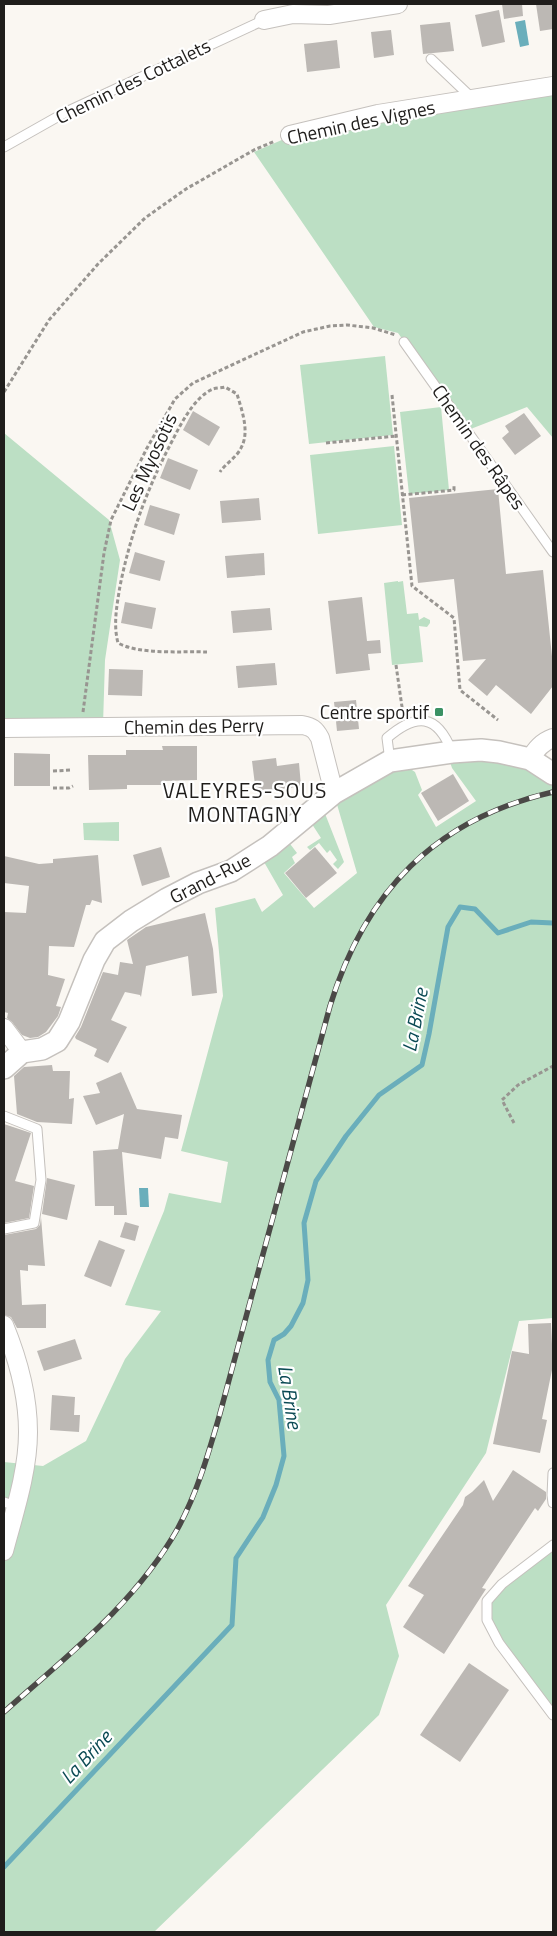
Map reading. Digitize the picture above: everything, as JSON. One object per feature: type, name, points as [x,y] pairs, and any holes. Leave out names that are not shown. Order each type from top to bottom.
[{"type":"street","points":[[264,20],[293,14],[329,15],[398,4]]},
{"type":"street","name":"Chemin des Vignes","points":[[290,135],[378,114],[553,86]]},
{"type":"street","name":"Chemin des Perry","points":[[4,728],[310,726],[316,729],[320,738],[334,793]]},
{"type":"street","points":[[530,759],[534,751],[543,743],[553,738]]},
{"type":"street","name":"Grand-Rue","points":[[4,1068],[22,1052],[42,1049],[57,1041],[69,1022],[94,960],[105,941],[131,921],[167,900],[198,883],[231,871],[270,846],[334,793],[390,761],[481,750],[530,759],[553,774]]},
{"type":"street","points":[[4,1028],[22,1052]]},
{"type":"street","points":[[4,1325],[20,1373],[26,1400],[28,1433],[24,1468],[10,1504],[4,1551]]},
{"type":"lane","name":"Chemin des Cottalets","points":[[4,147],[66,112],[264,20]]},
{"type":"lane","points":[[431,59],[473,99]]},
{"type":"lane","name":"Chemin des Râpes","points":[[404,342],[553,552]]},
{"type":"lane","points":[[390,761],[386,738],[404,725],[421,720],[426,720],[445,734],[452,752]]},
{"type":"lane","points":[[4,1116],[37,1129],[40,1180],[34,1223],[4,1229]]},
{"type":"lane","points":[[553,1473],[553,1503]]},
{"type":"lane","points":[[553,1545],[502,1584],[487,1602],[487,1620],[499,1643],[553,1715]]},
{"type":"path","name":"Chemin des Vignes","points":[[4,392],[49,320],[98,264],[145,218],[195,184],[254,150],[290,135]]},
{"type":"path","points":[[81,728],[104,553],[111,520],[147,448],[175,399],[194,383],[303,332],[330,326],[347,325],[373,328],[396,334],[404,342]]},
{"type":"path","name":"Les Myosotis","points":[[208,652],[142,650],[125,647],[118,643],[115,630],[118,596],[125,558],[137,517],[157,470],[189,411],[214,389],[225,387],[237,394],[243,412],[246,431],[241,449],[226,463],[220,472]]},
{"type":"path","points":[[392,395],[412,586],[454,618],[460,690],[498,720]]},
{"type":"path","points":[[326,443],[396,436]]},
{"type":"path","points":[[402,495],[454,490],[454,486]]},
{"type":"path","points":[[396,665],[404,725]]},
{"type":"path","points":[[53,770],[72,770]]},
{"type":"path","points":[[53,788],[69,788],[73,786]]},
{"type":"path","points":[[514,1123],[502,1100],[518,1085],[553,1066]]},
{"type":"green space","points":[[553,88],[553,438],[527,407],[468,430],[398,333],[374,327],[254,152],[291,136]]},
{"type":"green space","points":[[385,356],[393,435],[309,444],[300,365]]},
{"type":"green space","points":[[441,407],[449,490],[409,494],[400,412]]},
{"type":"green space","points":[[4,433],[109,520],[120,560],[105,660],[103,725],[4,727]]},
{"type":"green space","points":[[394,446],[402,525],[318,534],[310,455]]},
{"type":"green space","points":[[403,581],[407,614],[418,613],[419,620],[424,617],[430,620],[427,627],[419,626],[423,662],[392,665],[384,583]]},
{"type":"green space","points":[[470,758],[523,765],[553,785],[553,1318],[519,1321],[486,1453],[386,1605],[399,1656],[379,1715],[154,1932],[4,1932],[4,1462],[43,1466],[86,1441],[125,1359],[161,1311],[125,1305],[164,1211],[169,1193],[221,1203],[228,1162],[181,1151],[223,996],[215,908],[255,898],[262,912],[283,895],[260,855],[284,836],[297,853],[292,857],[295,863],[284,873],[314,908],[357,873],[336,801],[381,775],[406,766],[415,772],[422,790],[418,795],[436,827],[476,801],[452,768],[450,762]]},
{"type":"green space","points":[[322,806],[344,862],[338,869],[333,864],[337,860],[330,850],[327,853],[319,843],[310,850],[307,847],[321,838],[308,818]]},
{"type":"green space","points":[[119,822],[119,841],[84,840],[83,823]]},
{"type":"green space","points":[[553,1546],[553,1714],[487,1620],[487,1602]]},
{"type":"water","points":[[525,20],[529,45],[520,47],[515,22]]},
{"type":"water","points":[[139,1188],[148,1188],[149,1207],[140,1207]]},
{"type":"building","points":[[502,4],[522,4],[523,16],[504,19]]},
{"type":"building","points":[[536,4],[553,4],[553,29],[540,31]]},
{"type":"building","points":[[499,10],[505,42],[482,47],[475,15]]},
{"type":"building","points":[[450,22],[454,51],[423,54],[420,25]]},
{"type":"building","points":[[391,30],[394,55],[374,58],[371,32]]},
{"type":"building","points":[[337,40],[340,68],[307,72],[304,44]]},
{"type":"building","points":[[193,411],[220,427],[209,446],[183,430]]},
{"type":"building","points":[[524,413],[541,436],[515,455],[502,438],[509,432],[505,426]]},
{"type":"building","points":[[168,458],[198,470],[190,490],[160,478]]},
{"type":"building","points":[[498,489],[506,574],[543,570],[553,666],[553,686],[531,714],[496,685],[487,696],[468,680],[486,659],[463,661],[454,579],[418,583],[409,498]]},
{"type":"building","points":[[259,498],[261,520],[222,523],[220,501]]},
{"type":"building","points":[[150,505],[180,514],[174,535],[144,525]]},
{"type":"building","points":[[135,552],[165,561],[160,581],[129,573]]},
{"type":"building","points":[[264,553],[265,575],[227,578],[225,556]]},
{"type":"building","points":[[362,597],[367,641],[380,640],[381,653],[368,654],[370,670],[336,674],[328,601]]},
{"type":"building","points":[[125,602],[156,608],[152,629],[121,623]]},
{"type":"building","points":[[270,608],[272,630],[233,633],[231,611]]},
{"type":"building","points":[[275,663],[277,685],[238,688],[236,666]]},
{"type":"building","points":[[109,669],[143,670],[142,696],[108,695]]},
{"type":"building","points":[[356,700],[359,729],[337,731],[334,702]]},
{"type":"building","points":[[162,746],[197,746],[197,780],[163,781],[163,785],[127,785],[127,789],[89,790],[88,755],[126,755],[126,750],[163,750]]},
{"type":"building","points":[[14,753],[50,754],[50,786],[14,786]]},
{"type":"building","points":[[276,758],[277,766],[299,763],[301,786],[256,793],[252,761]]},
{"type":"building","points":[[453,774],[469,801],[438,821],[421,793]]},
{"type":"building","points":[[161,847],[170,877],[142,886],[133,855]]},
{"type":"building","points":[[315,847],[337,873],[306,898],[285,873]]},
{"type":"building","points":[[98,855],[102,903],[92,900],[90,905],[86,905],[74,947],[49,946],[48,975],[65,979],[56,1006],[61,1007],[58,1016],[46,1032],[38,1037],[30,1038],[22,1035],[7,1018],[8,1013],[4,1012],[4,912],[26,913],[29,886],[4,883],[4,856],[39,864],[53,863],[53,859]]},
{"type":"building","points":[[205,913],[213,949],[217,993],[192,996],[188,956],[146,966],[141,997],[140,995],[125,992],[111,1020],[127,1027],[108,1063],[94,1056],[97,1049],[75,1037],[81,1027],[103,972],[118,975],[120,962],[133,964],[127,940],[146,927]]},
{"type":"building","points":[[52,1065],[53,1071],[70,1071],[69,1099],[74,1098],[72,1124],[37,1122],[17,1114],[14,1076],[24,1067]]},
{"type":"building","points":[[121,1072],[137,1109],[182,1115],[178,1139],[165,1137],[161,1159],[122,1152],[127,1215],[114,1215],[114,1206],[95,1206],[93,1151],[118,1149],[124,1114],[96,1125],[83,1096],[100,1093],[96,1083]]},
{"type":"building","points":[[4,1124],[31,1133],[15,1181],[34,1186],[29,1218],[4,1223]]},
{"type":"building","points":[[47,1178],[75,1185],[67,1220],[42,1214]]},
{"type":"building","points":[[41,1217],[45,1266],[28,1265],[28,1271],[20,1270],[22,1305],[46,1304],[46,1328],[17,1328],[11,1317],[4,1315],[4,1235],[36,1229],[40,1225]]},
{"type":"building","points":[[125,1222],[139,1226],[135,1241],[120,1237]]},
{"type":"building","points":[[99,1240],[125,1250],[111,1287],[84,1276]]},
{"type":"building","points":[[551,1323],[553,1365],[542,1419],[547,1420],[540,1453],[493,1444],[512,1351],[529,1354],[528,1324]]},
{"type":"building","points":[[75,1339],[82,1359],[44,1371],[37,1351]]},
{"type":"building","points":[[52,1395],[75,1397],[74,1415],[80,1415],[79,1432],[50,1430]]},
{"type":"building","points":[[513,1470],[546,1492],[546,1499],[538,1511],[535,1508],[482,1588],[486,1589],[444,1654],[403,1627],[424,1595],[408,1586],[463,1505],[465,1497],[484,1480],[493,1501]]},
{"type":"building","points":[[469,1663],[509,1690],[460,1762],[420,1735]]},
{"type":"waterway","name":"La Brine","points":[[4,1867],[232,1625],[236,1558],[263,1517],[276,1485],[284,1456],[279,1400],[270,1382],[268,1360],[274,1340],[284,1334],[291,1326],[303,1303],[308,1280],[304,1223],[316,1181],[346,1136],[379,1095],[422,1065],[448,927],[460,907],[475,909],[498,933],[531,922],[553,923]]},
{"type":"railway","points":[[4,1712],[76,1649],[121,1604],[142,1581],[161,1555],[185,1515],[202,1474],[219,1417],[330,1006],[345,965],[363,928],[385,895],[410,866],[440,842],[473,821],[511,804],[553,792]]},
{"type":"place","name":"Centre sportif","points":[[439,712]]},
{"type":"district","name":"VALEYRES-SOUS MONTAGNY","points":[[245,803]]}]
